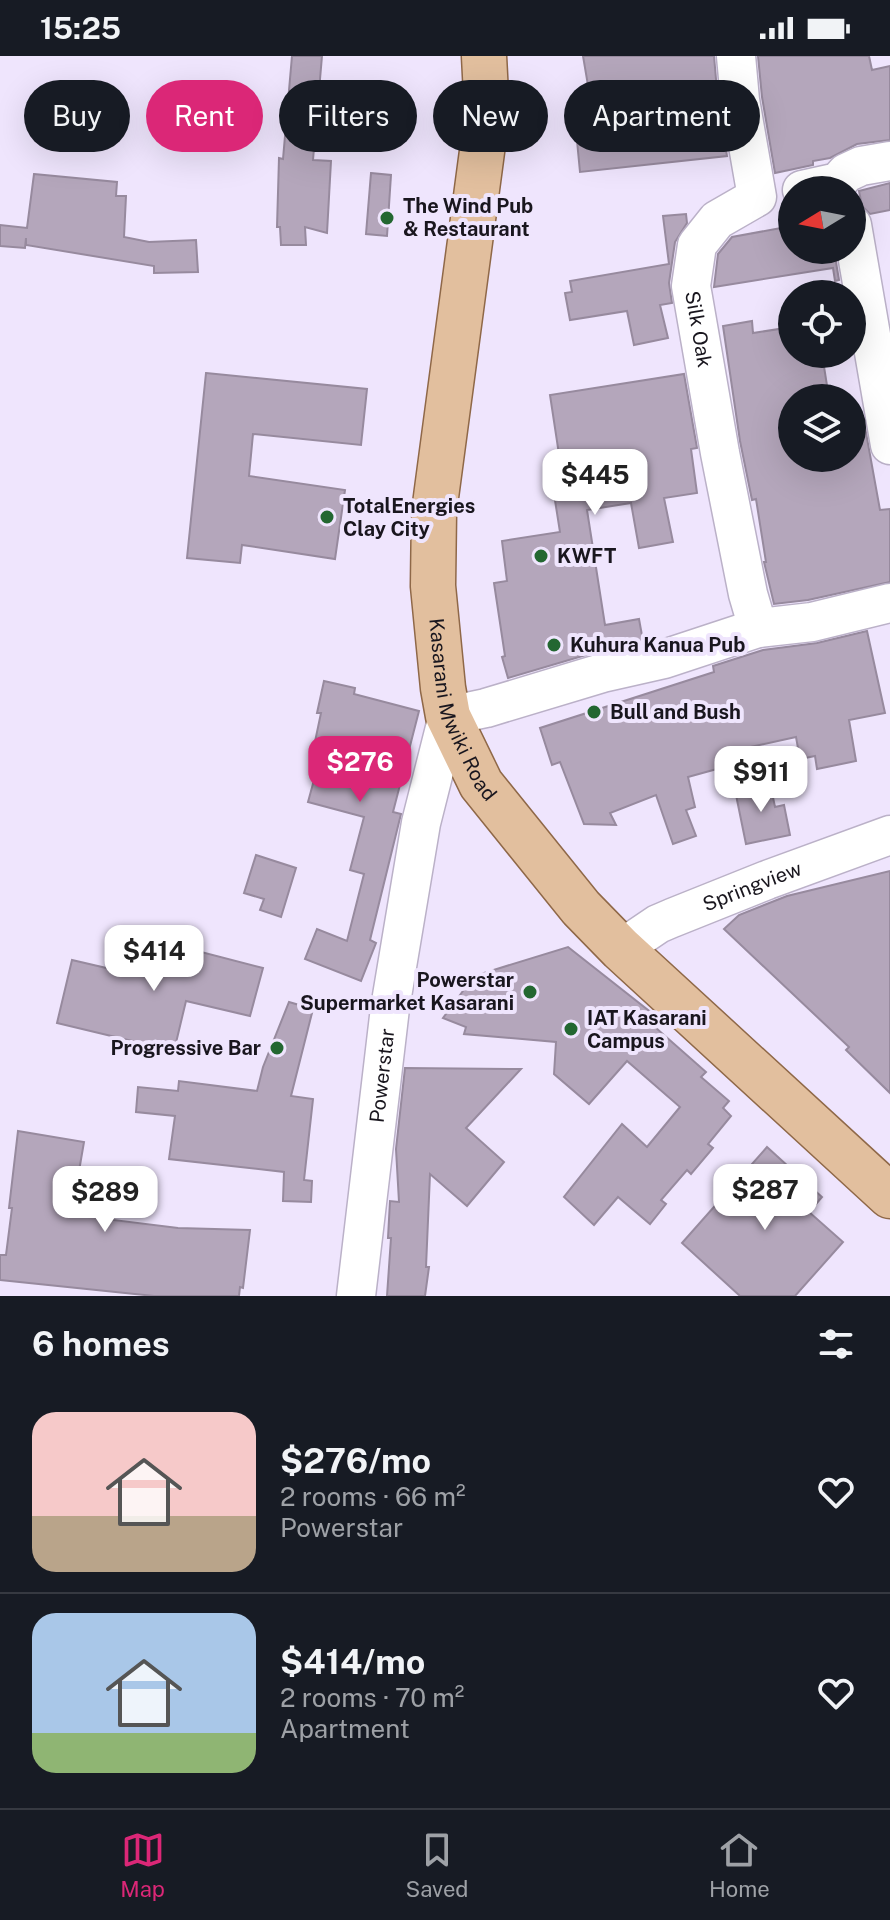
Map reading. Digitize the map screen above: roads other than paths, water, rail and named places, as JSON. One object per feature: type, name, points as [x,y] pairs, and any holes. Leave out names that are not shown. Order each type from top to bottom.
[{"type":"main road","name":"Kasarani Mwiki Road","points":[[484,56],[487,114],[434,512],[433,586],[448,716],[481,784],[581,908],[621,949],[890,1196]]},
{"type":"street","name":"Silk Oak","points":[[736,56],[740,100],[775,195],[717,220],[697,245],[691,286],[723,469],[758,628]]},
{"type":"street","points":[[842,176],[861,166],[890,161]]},
{"type":"street","points":[[859,264],[890,445]]},
{"type":"street","points":[[448,716],[664,659],[758,628],[812,622],[890,603]]},
{"type":"street","name":"Powerstar","points":[[356,1296],[390,1008],[421,823],[448,716]]},
{"type":"street","name":"Springview","points":[[621,949],[672,918],[890,835]]},
{"type":"place","name":"The Wind Pub & Restaurant","points":[[387,218]]},
{"type":"place","name":"TotalEnergies Clay City","points":[[327,517]]},
{"type":"place","name":"KWFT","points":[[541,556]]},
{"type":"place","name":"Kuhura Kanua Pub","points":[[554,645]]},
{"type":"place","name":"Bull and Bush","points":[[594,712]]},
{"type":"place","name":"Powerstar Supermarket Kasarani","points":[[530,992]]},
{"type":"place","name":"IAT Kasarani Campus","points":[[571,1029]]},
{"type":"place","name":"Progressive Bar","points":[[277,1048]]}]
